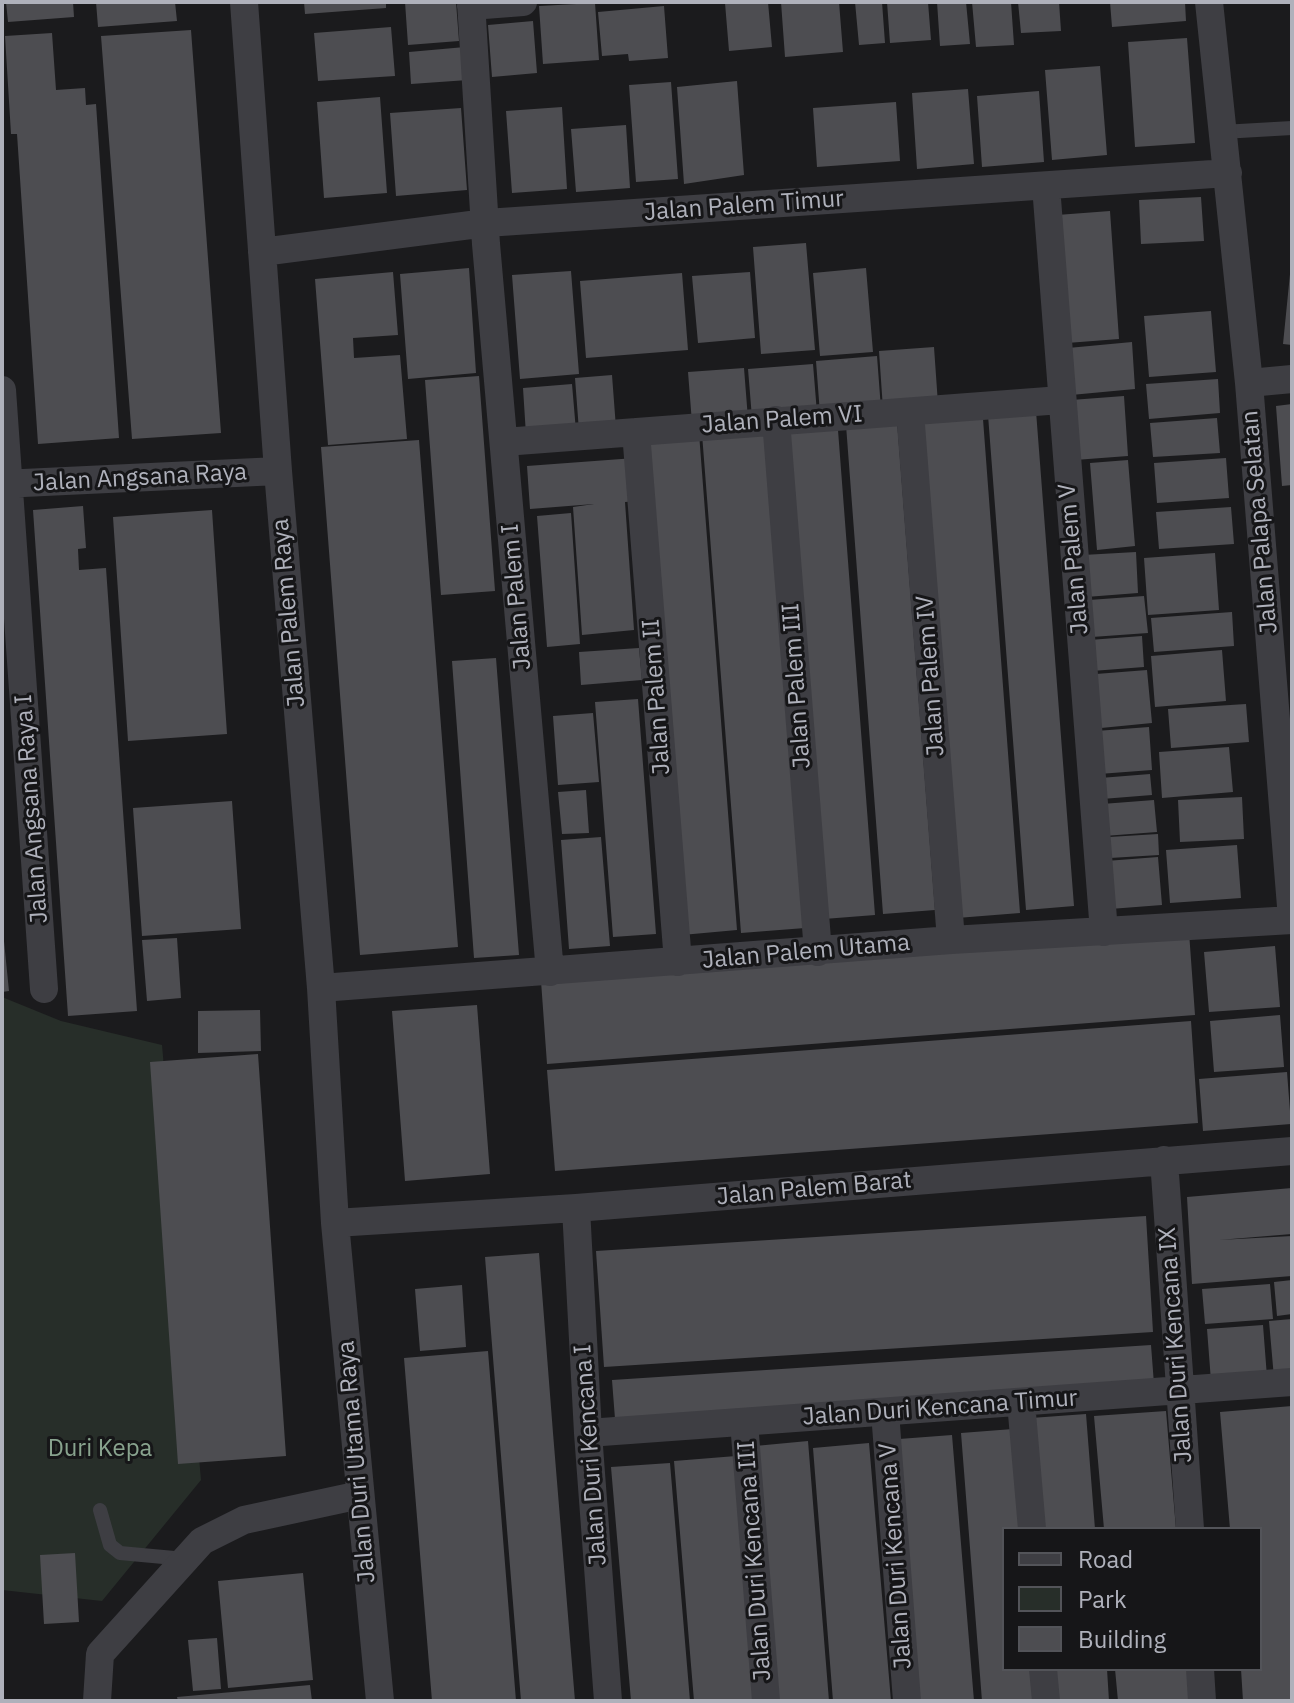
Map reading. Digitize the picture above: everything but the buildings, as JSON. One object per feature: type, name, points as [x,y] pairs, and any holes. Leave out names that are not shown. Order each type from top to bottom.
[{"type":"street","name":"Jalan Palem Raya","points":[[244,2],[278,471],[321,988],[335,1223]]},
{"type":"street","points":[[471,4],[523,2]]},
{"type":"street","name":"Jalan Palapa Selatan","points":[[1209,2],[1249,383],[1292,920]]},
{"type":"street","name":"Jalan Palem I","points":[[471,4],[486,223],[550,972]]},
{"type":"street","name":"Jalan Palem Timur","points":[[262,252],[486,223],[1228,173]]},
{"type":"street","name":"Jalan Palem V","points":[[1046,186],[1104,932]]},
{"type":"street","points":[[1249,383],[1292,379]]},
{"type":"street","name":"Jalan Angsana Raya I","points":[[2,390],[5,484],[44,989]]},
{"type":"street","name":"Jalan Palem VI","points":[[504,442],[1061,400]]},
{"type":"street","name":"Jalan Palem IV","points":[[910,412],[951,940]]},
{"type":"street","name":"Jalan Palem III","points":[[776,420],[818,952]]},
{"type":"street","name":"Jalan Palem II","points":[[636,432],[678,962]]},
{"type":"street","name":"Jalan Angsana Raya","points":[[5,484],[278,471]]},
{"type":"street","name":"Jalan Palem Utama","points":[[321,988],[951,940],[1292,920]]},
{"type":"street","name":"Jalan Palem Barat","points":[[335,1223],[576,1208],[1292,1151]]},
{"type":"street","name":"Jalan Duri Kencana IX","points":[[1164,1160],[1190,1527]]},
{"type":"street","name":"Jalan Duri Kencana I","points":[[576,1208],[588,1433],[608,1701]]},
{"type":"street","name":"Jalan Duri Utama Raya","points":[[335,1223],[380,1701]]},
{"type":"street","name":"Jalan Duri Kencana Timur","points":[[588,1433],[1292,1382]]},
{"type":"street","points":[[1021,1402],[1032,1527]]},
{"type":"street","name":"Jalan Duri Kencana V","points":[[885,1412],[907,1701]]},
{"type":"street","name":"Jalan Duri Kencana III","points":[[744,1422],[766,1701]]},
{"type":"street","points":[[97,1701],[100,1654],[202,1541],[244,1520],[360,1495]]},
{"type":"street","points":[[1043,1671],[1046,1701]]},
{"type":"street","points":[[1200,1671],[1202,1701]]},
{"type":"lane","points":[[1222,132],[1292,128]]},
{"type":"lane","points":[[100,1510],[114,1550],[132,1556],[186,1559]]},
{"type":"green space","name":"Duri Kepa","points":[[2,997],[61,1021],[162,1045],[201,1480],[102,1601],[2,1590]]}]
